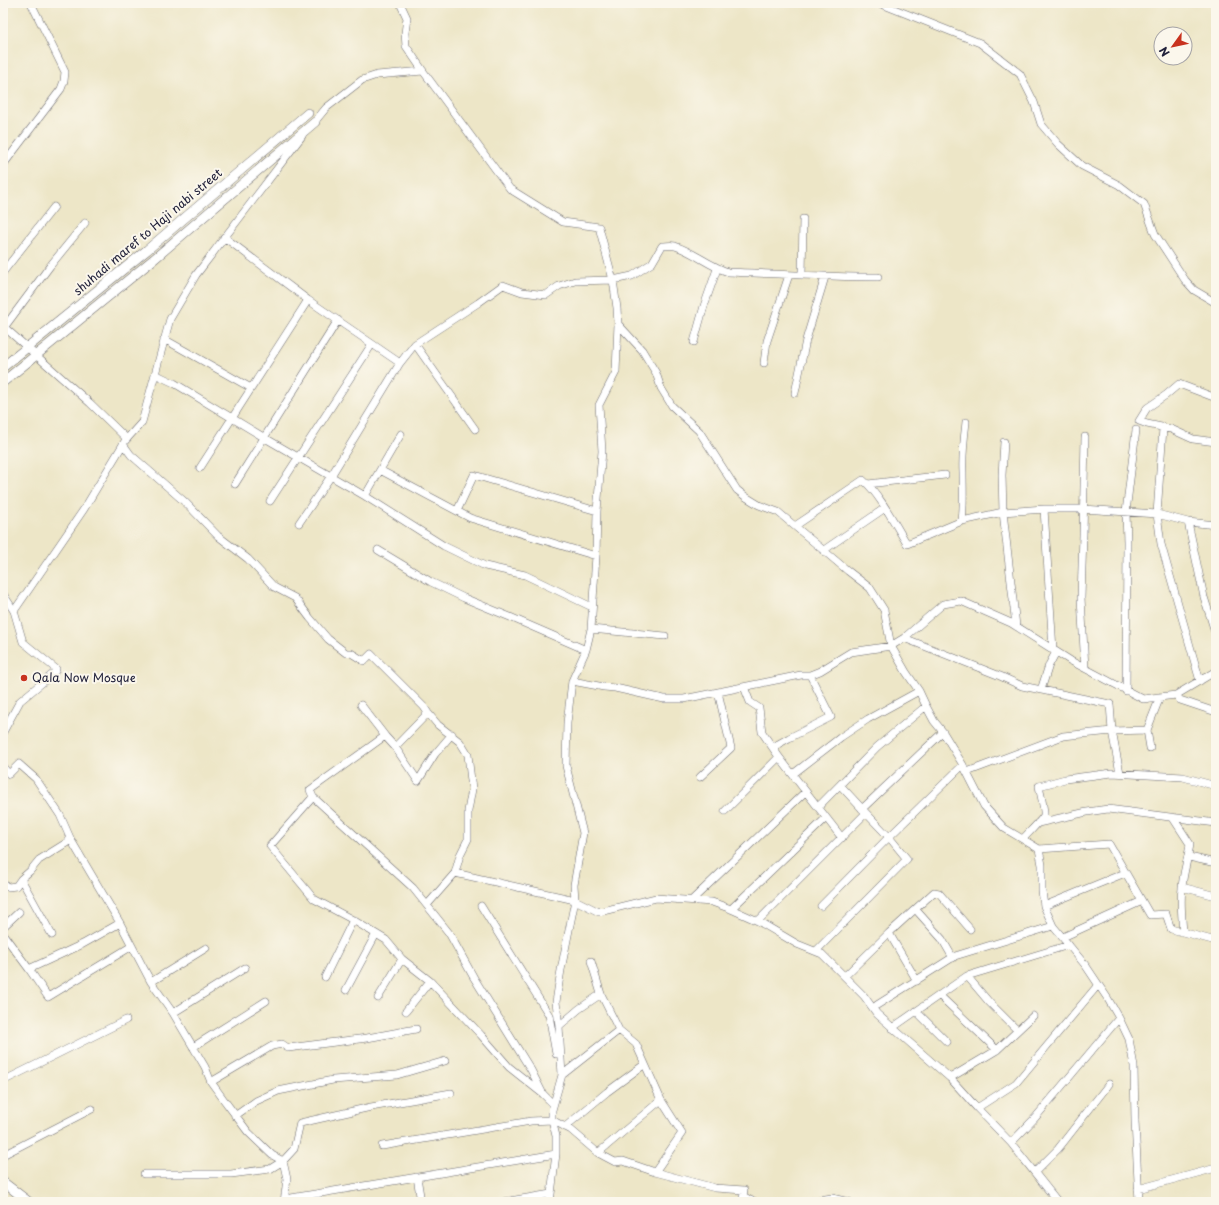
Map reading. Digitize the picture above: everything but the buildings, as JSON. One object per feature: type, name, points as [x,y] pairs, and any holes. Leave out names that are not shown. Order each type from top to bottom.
[{"type":"main road","name":"shuhadi maref to Haji nabi street","points":[[3,367],[147,250],[308,113]]},
{"type":"main road","points":[[3,382],[154,259],[315,122]]},
{"type":"main road","points":[[3,1182],[29,1202]]},
{"type":"street","points":[[3,164],[62,89],[64,81],[65,72],[31,3]]},
{"type":"street","points":[[400,3],[407,18],[405,33],[406,46],[510,190],[563,222],[599,227],[613,280],[617,308],[618,324],[616,372],[599,405],[602,451],[590,629],[586,650],[572,681],[567,723],[566,766],[583,833],[574,885],[575,900],[556,1002],[562,1074],[551,1102]]},
{"type":"street","points":[[879,3],[980,43],[1020,74],[1034,102],[1041,124],[1045,129],[1058,144],[1082,166],[1119,186],[1144,204],[1155,234],[1185,280],[1194,290],[1216,303]]},
{"type":"street","points":[[14,611],[84,509],[125,441],[142,422],[170,320],[192,281],[224,237],[326,108],[362,80],[377,75],[423,71]]},
{"type":"street","points":[[3,272],[54,207]]},
{"type":"street","points":[[802,275],[803,219]]},
{"type":"street","points":[[85,223],[3,327],[90,403],[125,441],[131,455],[186,503],[218,536],[248,559],[274,587],[295,598],[328,639],[346,653],[351,653],[364,661],[371,654],[424,707],[438,725],[452,734],[460,742],[468,755],[472,789],[468,811],[468,839],[460,855],[455,873],[427,905]]},
{"type":"street","points":[[224,237],[308,300],[400,363]]},
{"type":"street","points":[[299,523],[331,476],[400,363],[415,344],[503,285],[522,292],[546,295],[559,286],[575,280],[613,280],[632,276],[652,263],[662,246],[674,246],[704,259],[718,269],[728,272],[878,278]]},
{"type":"street","points":[[694,342],[704,306],[718,269]]},
{"type":"street","points":[[764,363],[767,341],[789,275]]},
{"type":"street","points":[[795,393],[806,340],[825,277]]},
{"type":"street","points":[[200,468],[308,300]]},
{"type":"street","points":[[235,484],[338,320]]},
{"type":"street","points":[[618,324],[642,350],[656,373],[661,388],[672,406],[698,431],[737,490],[759,505],[778,512],[848,572],[870,588],[884,610],[891,646],[919,691],[934,721],[943,732],[963,765],[984,806],[991,815],[1004,828],[1039,849],[1109,844],[1150,915],[1166,914],[1172,929],[1216,941]]},
{"type":"street","points":[[164,339],[251,388]]},
{"type":"street","points":[[270,501],[372,344]]},
{"type":"street","points":[[415,344],[475,429]]},
{"type":"street","points":[[155,374],[174,383],[365,496],[444,546],[485,566],[525,576],[592,607]]},
{"type":"street","points":[[1216,398],[1179,384],[1147,408],[1139,421],[1171,429],[1193,439],[1216,442]]},
{"type":"street","points":[[962,521],[964,505],[963,446],[966,422]]},
{"type":"street","points":[[1164,428],[1157,514],[1161,544],[1200,681]]},
{"type":"street","points":[[1126,691],[1126,512],[1136,430]]},
{"type":"street","points":[[365,496],[401,434]]},
{"type":"street","points":[[1084,668],[1081,598],[1085,437]]},
{"type":"street","points":[[1004,442],[1002,475],[1003,512],[1016,626]]},
{"type":"street","points":[[380,470],[470,518],[596,556]]},
{"type":"street","points":[[457,511],[474,474],[597,511]]},
{"type":"street","points":[[868,484],[945,475]]},
{"type":"street","points":[[795,526],[863,480],[868,484],[885,508],[907,544],[962,521],[1003,512],[1044,509],[1084,509],[1157,514],[1188,522],[1216,526]]},
{"type":"street","points":[[824,550],[885,508]]},
{"type":"street","points":[[1041,690],[1054,651],[1044,509]]},
{"type":"street","points":[[1188,522],[1204,597],[1216,635]]},
{"type":"street","points":[[378,550],[430,582],[586,650]]},
{"type":"street","points":[[3,594],[14,611],[23,642],[56,669],[54,673],[20,701],[3,732]]},
{"type":"street","points":[[572,681],[616,688],[664,699],[684,700],[801,675],[810,675],[820,671],[852,652],[891,646],[904,638],[943,604],[961,601],[1011,623],[1054,651],[1143,699],[1176,695],[1216,671]]},
{"type":"street","points":[[590,629],[665,636]]},
{"type":"street","points":[[904,638],[1022,686],[1110,704],[1112,731],[1120,773]]},
{"type":"street","points":[[773,747],[831,717],[810,675]]},
{"type":"street","points":[[744,687],[750,702],[759,708],[762,732],[805,792],[842,838]]},
{"type":"street","points":[[793,774],[868,719],[919,691]]},
{"type":"street","points":[[700,777],[731,748],[718,692]]},
{"type":"street","points":[[1176,695],[1180,700],[1216,712]]},
{"type":"street","points":[[1150,748],[1147,730],[1160,697]]},
{"type":"street","points":[[362,705],[395,747],[418,781],[435,754],[452,734]]},
{"type":"street","points":[[818,807],[877,747],[926,706]]},
{"type":"street","points":[[395,747],[428,713]]},
{"type":"street","points":[[967,772],[1063,736],[1112,731],[1147,730]]},
{"type":"street","points":[[758,921],[842,838],[864,811],[943,732]]},
{"type":"street","points":[[385,736],[310,790],[313,798],[413,888],[450,933],[474,978],[531,1070],[542,1094]]},
{"type":"street","points":[[725,811],[779,757]]},
{"type":"street","points":[[3,767],[9,774],[19,764],[36,779],[60,815],[72,840],[120,923],[151,982],[173,1013],[194,1047],[205,1066],[211,1082],[248,1132],[272,1155],[283,1161],[287,1179],[284,1200],[556,1154]]},
{"type":"street","points":[[821,906],[963,765]]},
{"type":"street","points":[[1023,839],[1044,816],[1039,786],[1065,779],[1112,773],[1183,777],[1216,786]]},
{"type":"street","points":[[816,951],[906,860],[906,857],[889,837],[840,784]]},
{"type":"street","points":[[692,900],[805,792]]},
{"type":"street","points":[[313,798],[270,846],[314,900],[386,940],[402,959],[430,981],[509,1067],[551,1102]]},
{"type":"street","points":[[1038,823],[1108,809],[1216,823]]},
{"type":"street","points":[[731,909],[826,818]]},
{"type":"street","points":[[1173,818],[1190,844],[1180,907],[1183,932]]},
{"type":"street","points":[[3,884],[8,887],[16,886],[39,860],[72,840]]},
{"type":"street","points":[[1039,849],[1042,864],[1042,890],[1044,906],[1053,926],[1086,966],[1119,1018],[1129,1039],[1134,1066],[1134,1120],[1139,1202]]},
{"type":"street","points":[[1188,857],[1216,863]]},
{"type":"street","points":[[1044,906],[1125,872]]},
{"type":"street","points":[[455,873],[575,900],[599,912],[656,898],[712,902],[758,921],[797,944],[822,954],[864,996],[877,1014],[950,1078],[1011,1143],[1058,1202]]},
{"type":"street","points":[[21,879],[52,935]]},
{"type":"street","points":[[1182,887],[1216,896]]},
{"type":"street","points":[[845,976],[934,892],[939,893],[970,929]]},
{"type":"street","points":[[1063,938],[1142,901]]},
{"type":"street","points":[[481,906],[549,1015],[558,1066],[557,1081],[551,1102],[552,1120],[556,1136],[556,1154],[550,1202]]},
{"type":"street","points":[[917,911],[942,938],[953,958]]},
{"type":"street","points":[[3,927],[19,912]]},
{"type":"street","points":[[325,977],[352,920]]},
{"type":"street","points":[[29,969],[83,944],[120,923]]},
{"type":"street","points":[[877,1005],[953,958],[1053,926]]},
{"type":"street","points":[[889,933],[917,981]]},
{"type":"street","points":[[3,934],[48,997],[132,946]]},
{"type":"street","points":[[346,990],[376,934]]},
{"type":"street","points":[[892,1028],[967,976],[1069,945]]},
{"type":"street","points":[[151,982],[206,948]]},
{"type":"street","points":[[378,998],[402,959]]},
{"type":"street","points":[[591,961],[601,994],[619,1030],[636,1044],[661,1100],[682,1133],[655,1172]]},
{"type":"street","points":[[173,1013],[245,968]]},
{"type":"street","points":[[967,976],[989,1002],[1017,1030]]},
{"type":"street","points":[[406,1011],[430,981]]},
{"type":"street","points":[[977,1108],[1016,1082],[1098,985]]},
{"type":"street","points":[[559,1026],[579,1009],[601,994]]},
{"type":"street","points":[[939,995],[997,1050]]},
{"type":"street","points":[[194,1047],[266,1001]]},
{"type":"street","points":[[916,1011],[947,1042]]},
{"type":"street","points":[[549,1015],[557,1012]]},
{"type":"street","points":[[950,1078],[997,1050],[1033,1016]]},
{"type":"street","points":[[1011,1143],[1035,1118],[1119,1018]]},
{"type":"street","points":[[3,1082],[126,1020]]},
{"type":"street","points":[[211,1082],[272,1046],[282,1044],[288,1048],[367,1038],[416,1029]]},
{"type":"street","points":[[562,1074],[619,1030]]},
{"type":"street","points":[[235,1116],[256,1101],[278,1091],[334,1080],[397,1074],[445,1061]]},
{"type":"street","points":[[565,1127],[645,1064]]},
{"type":"street","points":[[1035,1172],[1058,1149],[1109,1084]]},
{"type":"street","points":[[144,1174],[231,1174],[270,1169],[283,1161],[294,1149],[300,1123],[372,1107],[451,1093]]},
{"type":"street","points":[[598,1153],[661,1100]]},
{"type":"street","points":[[3,1155],[92,1108]]},
{"type":"street","points":[[382,1146],[531,1121],[552,1120],[570,1130],[598,1153],[615,1162],[623,1162],[715,1188],[744,1190],[743,1196],[756,1202]]},
{"type":"street","points":[[1138,1189],[1216,1168]]},
{"type":"street","points":[[417,1178],[421,1202]]},
{"type":"street","points":[[503,1202],[551,1194]]},
{"type":"street","points":[[805,1202],[832,1198],[849,1202]]},
{"type":"place","name":"Qala Now Mosque","points":[[24,678]]}]
